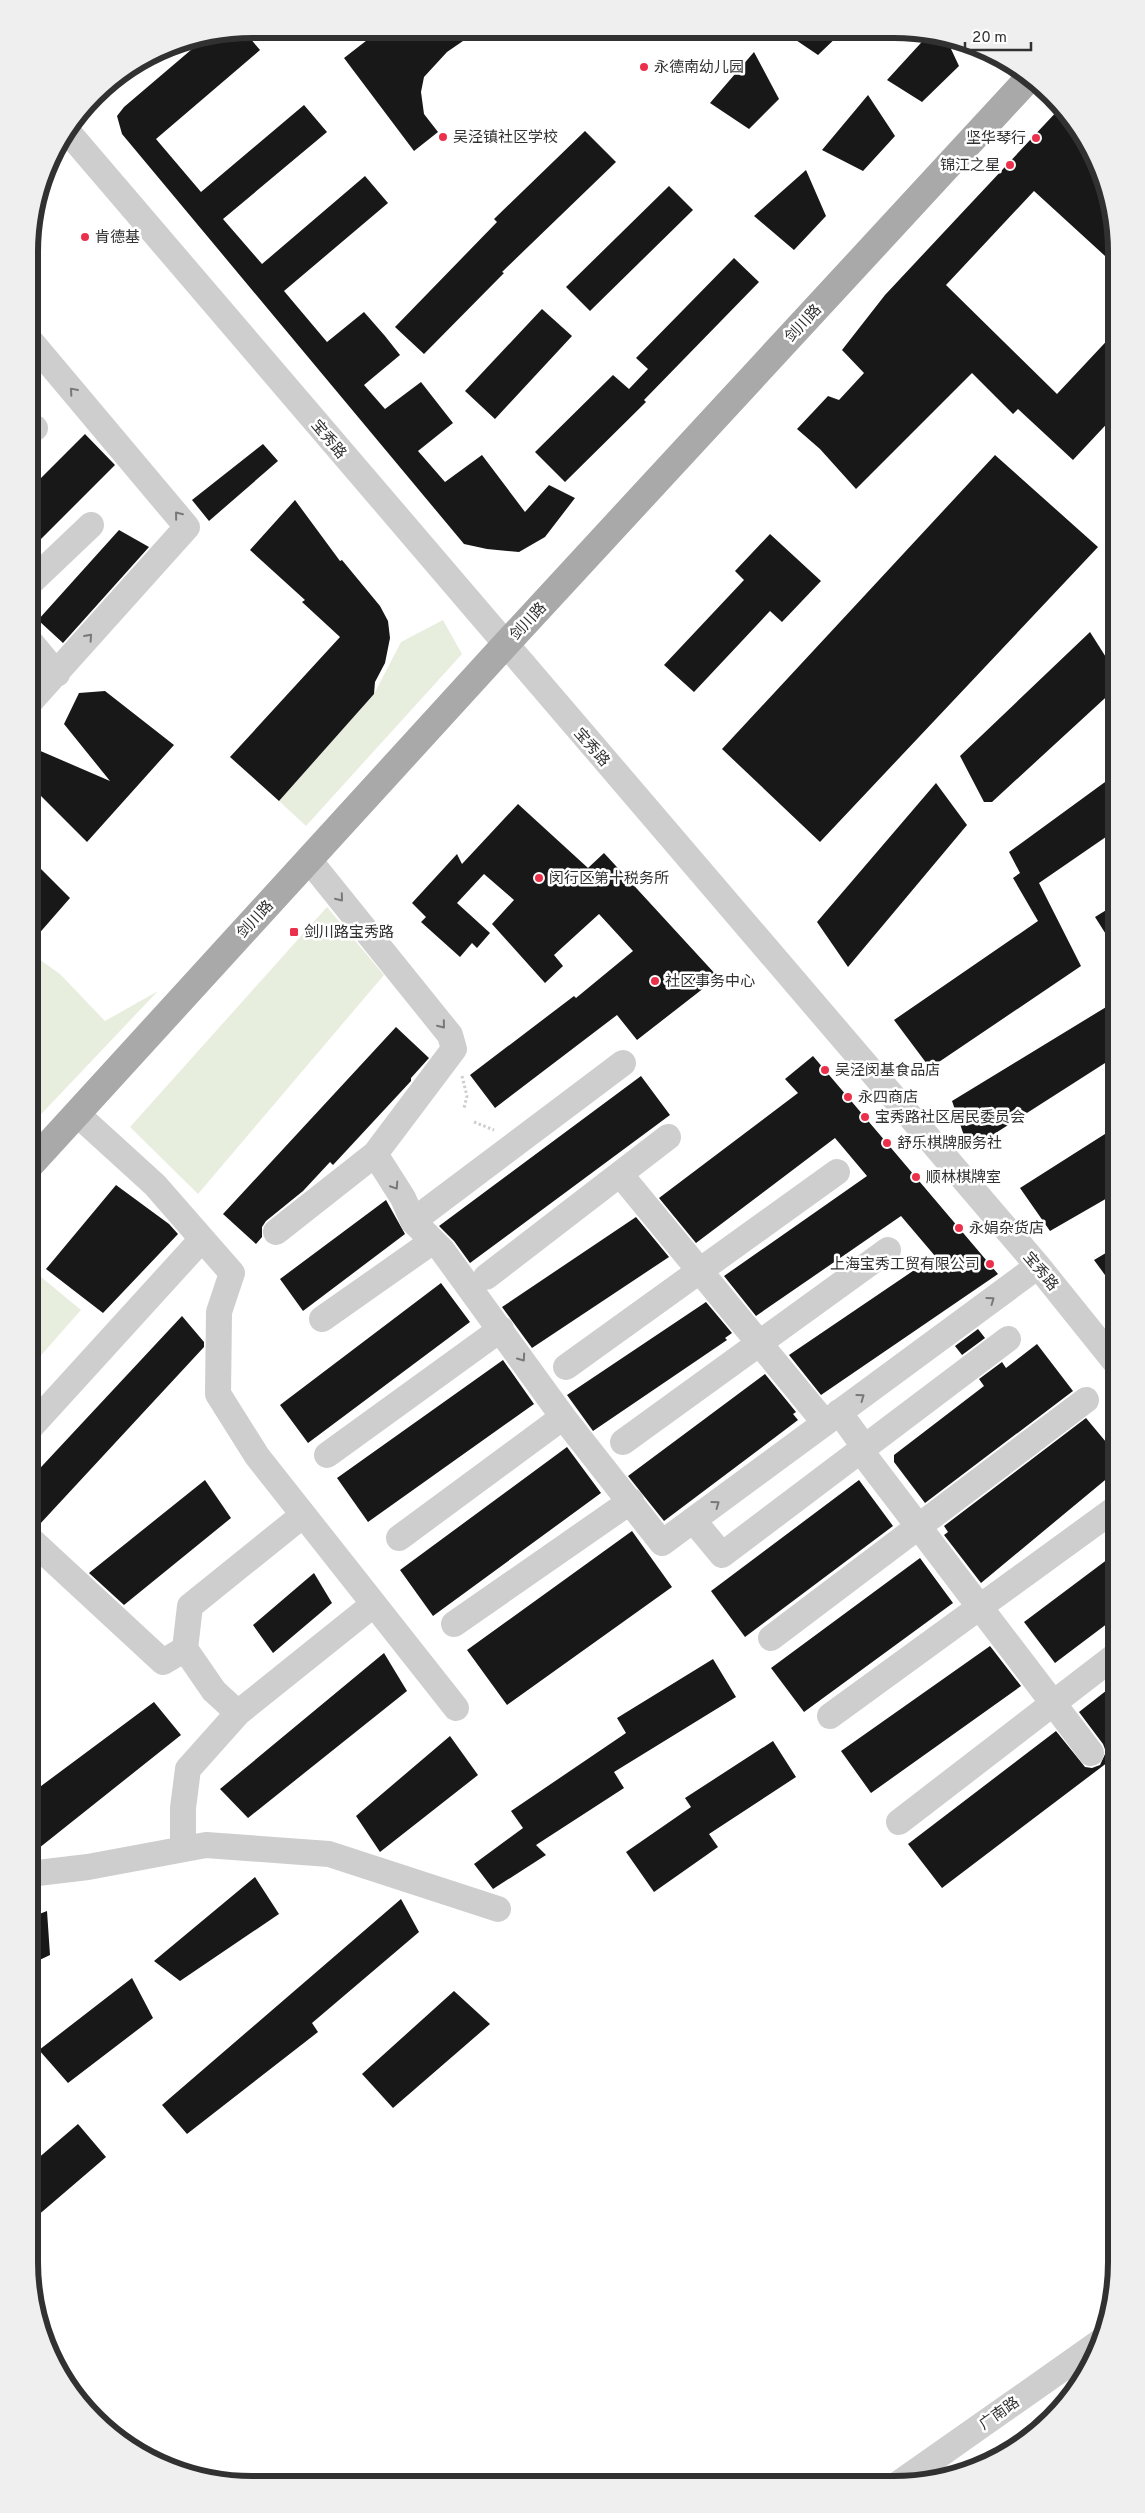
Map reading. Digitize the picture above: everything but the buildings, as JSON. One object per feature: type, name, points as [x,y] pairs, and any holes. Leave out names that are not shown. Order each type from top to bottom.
[{"type":"main road","name":"剑川路","points":[[38,1156],[1025,83]]},
{"type":"street","name":"宝秀路","points":[[72,136],[505,646],[1038,1266],[1108,1353]]},
{"type":"street","points":[[38,350],[187,527],[38,694]]},
{"type":"street","points":[[38,575],[91,525]]},
{"type":"street","points":[[38,651],[57,674]]},
{"type":"street","points":[[276,1232],[375,1154],[454,1049],[450,1035],[309,860]]},
{"type":"street","points":[[413,1221],[623,1063]]},
{"type":"street","points":[[77,1114],[154,1185],[232,1273],[219,1312],[218,1394],[257,1456],[456,1708]]},
{"type":"street","points":[[486,1277],[668,1137]]},
{"type":"street","points":[[375,1154],[404,1198],[413,1221],[433,1241],[501,1329],[563,1417],[631,1501],[662,1543],[1038,1266]]},
{"type":"street","points":[[566,1367],[837,1172]]},
{"type":"street","points":[[620,1174],[760,1344],[832,1418],[860,1441],[867,1458],[1091,1753]]},
{"type":"street","points":[[38,1419],[202,1239]]},
{"type":"street","points":[[322,1320],[433,1241]]},
{"type":"street","points":[[623,1442],[888,1250]]},
{"type":"street","points":[[327,1455],[501,1329]]},
{"type":"street","points":[[693,1520],[722,1555],[1008,1338]]},
{"type":"street","points":[[772,1638],[1086,1400]]},
{"type":"street","points":[[399,1538],[563,1417]]},
{"type":"street","points":[[454,1624],[631,1501]]},
{"type":"street","points":[[830,1716],[1108,1514]]},
{"type":"street","points":[[238,1713],[214,1691],[185,1649],[190,1606],[303,1515]]},
{"type":"street","points":[[38,1546],[163,1662],[185,1649]]},
{"type":"street","points":[[183,1849],[183,1808],[188,1768],[238,1713],[374,1604]]},
{"type":"street","points":[[899,1822],[1108,1661]]},
{"type":"street","points":[[38,1873],[88,1867],[206,1845],[329,1854],[498,1909]]},
{"type":"street","name":"广南路","points":[[911,2475],[1087,2351]]},
{"type":"green space","points":[[443,620],[462,654],[306,826],[279,801],[374,694],[401,642]]},
{"type":"green space","points":[[327,907],[384,975],[198,1194],[130,1127]]},
{"type":"green space","points":[[38,958],[60,974],[105,1021],[158,991],[38,1118]]},
{"type":"green space","points":[[38,1274],[81,1310],[38,1359]]},
{"type":"place","name":"永德南幼儿园","points":[[644,67]]},
{"type":"place","name":"吴泾镇社区学校","points":[[443,137]]},
{"type":"place","name":"坚华琴行","points":[[1036,138]]},
{"type":"place","name":"锦江之星","points":[[1010,165]]},
{"type":"place","name":"肯德基","points":[[85,237]]},
{"type":"place","name":"闵行区第十税务所","points":[[539,878]]},
{"type":"place","name":"剑川路宝秀路","points":[[294,932]]},
{"type":"place","name":"社区事务中心","points":[[655,981]]},
{"type":"place","name":"吴泾闵基食品店","points":[[825,1070]]},
{"type":"place","name":"永四商店","points":[[848,1097]]},
{"type":"place","name":"宝秀路社区居民委员会","points":[[865,1117]]},
{"type":"place","name":"舒乐棋牌服务社","points":[[887,1143]]},
{"type":"place","name":"顺林棋牌室","points":[[916,1177]]},
{"type":"place","name":"永娟杂货店","points":[[959,1228]]},
{"type":"place","name":"上海宝秀工贸有限公司","points":[[990,1264]]}]
